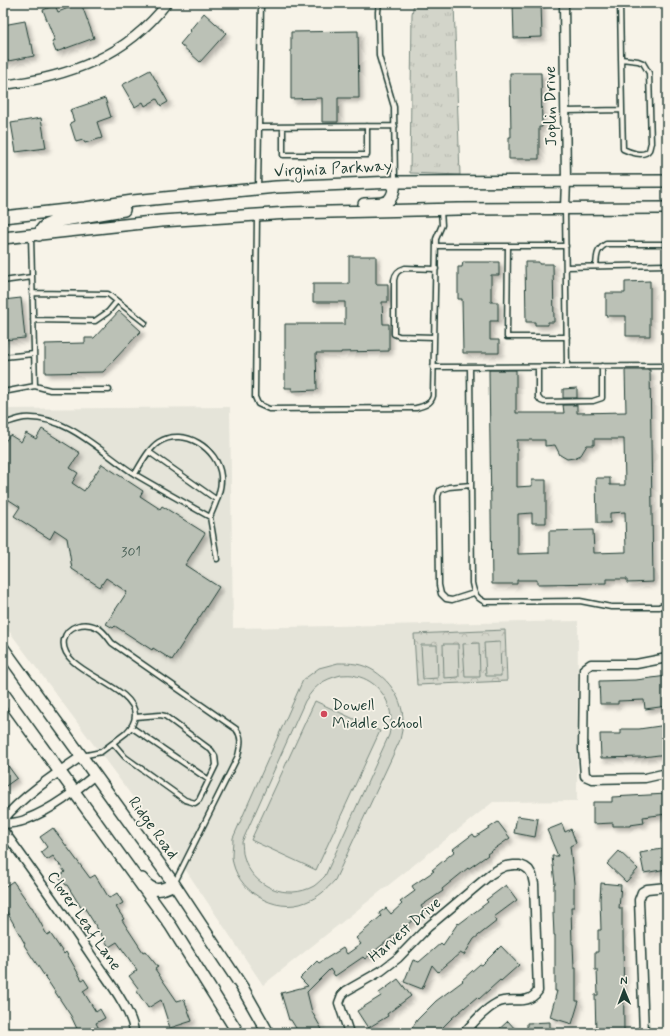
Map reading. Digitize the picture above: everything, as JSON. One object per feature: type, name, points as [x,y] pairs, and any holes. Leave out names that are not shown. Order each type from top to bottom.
[{"type":"main road","name":"Virginia Parkway","points":[[3,217],[86,208],[133,200],[258,189],[395,182],[667,181]]},
{"type":"main road","points":[[325,212],[338,206],[385,203],[392,199],[395,182]]},
{"type":"main road","points":[[35,235],[41,228],[58,220],[124,210],[133,200]]},
{"type":"main road","points":[[3,238],[161,221],[257,214],[565,208],[667,208]]},
{"type":"main road","name":"Ridge Road","points":[[3,648],[174,884],[242,987],[268,1033]]},
{"type":"main road","points":[[3,693],[171,926],[238,1033]]},
{"type":"main road","points":[[112,844],[130,860],[144,882],[151,888],[160,890],[174,884]]},
{"type":"street","name":"Joplin Drive","points":[[564,3],[566,111],[565,208]]},
{"type":"street","points":[[3,85],[27,82],[68,72],[101,59],[132,39],[159,13],[166,4]]},
{"type":"street","points":[[667,658],[636,664],[591,664],[584,669],[583,749],[585,776],[592,779],[645,778],[667,773]]},
{"type":"street","points":[[3,820],[12,809],[60,771],[82,756]]},
{"type":"street","points":[[3,824],[26,820],[47,810],[74,792],[95,775]]},
{"type":"street","name":"Clover Leaf Lane","points":[[3,830],[72,926],[110,983],[129,1014],[134,1033]]},
{"type":"street","name":"Harvest Drive","points":[[349,1033],[340,1008],[339,999],[342,995],[350,988],[381,971],[398,958],[428,927],[491,874],[506,866],[520,865],[529,870],[534,884],[538,991],[529,999],[499,1002],[495,1004],[483,1013],[464,1033]]},
{"type":"street","points":[[644,1033],[640,900],[642,892],[647,889],[667,886]]},
{"type":"lane","points":[[258,189],[261,3]]},
{"type":"lane","points":[[379,3],[379,56],[394,107],[395,182]]},
{"type":"lane","points":[[620,3],[621,59],[622,110],[623,148],[629,153],[645,153],[649,150],[650,143],[649,73],[643,63],[621,59]]},
{"type":"lane","points":[[566,111],[622,110]]},
{"type":"lane","points":[[283,127],[284,155],[360,155],[367,154],[367,126]]},
{"type":"lane","points":[[259,127],[395,126]]},
{"type":"lane","points":[[565,208],[568,366]]},
{"type":"lane","points":[[257,214],[255,397],[258,404],[269,408],[416,408],[430,402],[432,398],[436,239],[442,225],[441,210]]},
{"type":"lane","points":[[35,235],[32,277],[35,386]]},
{"type":"lane","points":[[596,266],[597,252],[606,244],[667,244]]},
{"type":"lane","points":[[436,246],[566,246]]},
{"type":"lane","points":[[508,246],[508,337],[567,337]]},
{"type":"lane","points":[[566,267],[667,265]]},
{"type":"lane","points":[[434,337],[399,336],[394,334],[394,280],[396,273],[400,269],[436,269]]},
{"type":"lane","points":[[3,281],[32,277]]},
{"type":"lane","points":[[32,293],[105,293],[145,323]]},
{"type":"lane","points":[[33,320],[95,321],[108,312],[117,301]]},
{"type":"lane","points":[[3,357],[34,354]]},
{"type":"lane","points":[[538,366],[538,397],[544,402],[593,400],[602,398],[602,366]]},
{"type":"lane","points":[[433,367],[667,366]]},
{"type":"lane","points":[[470,367],[472,583],[474,593],[477,598],[485,602],[580,601],[611,608],[659,607],[667,603]]},
{"type":"lane","points":[[3,392],[35,386],[50,390],[109,390]]},
{"type":"lane","points":[[3,424],[24,418],[57,423],[70,429],[135,474],[210,517]]},
{"type":"lane","points":[[135,474],[149,452],[158,443],[174,437],[187,438],[197,442],[210,452],[217,462],[221,474],[217,500],[210,517],[217,559]]},
{"type":"lane","points":[[149,452],[217,500]]},
{"type":"lane","points":[[471,485],[449,487],[440,490],[438,496],[439,585],[441,594],[446,599],[452,600],[474,593]]},
{"type":"lane","points":[[82,756],[101,752],[126,733],[135,721],[135,710],[129,699],[72,661],[64,651],[64,641],[67,632],[79,625],[90,625],[98,628],[112,643],[236,729],[239,733],[241,741],[238,756],[174,884]]},
{"type":"lane","points":[[113,743],[125,757],[185,800],[195,803],[199,800],[216,761],[216,756],[211,750],[165,716],[160,714],[135,717]]},
{"type":"lane","points":[[131,727],[208,780]]},
{"type":"shaded area","name":"Dowell Middle School","points":[[230,407],[233,628],[578,621],[577,801],[493,802],[263,985],[173,851],[3,623],[3,409]]},
{"type":"green space","points":[[414,3],[454,3],[460,175],[410,173],[412,14]]},
{"type":"green space","points":[[505,630],[507,681],[417,685],[414,634]]},
{"type":"green space","points":[[500,642],[501,676],[486,676],[484,643]]},
{"type":"green space","points":[[479,643],[480,677],[465,677],[463,644]]},
{"type":"green space","points":[[443,644],[458,644],[459,677],[444,678]]},
{"type":"green space","points":[[421,645],[437,645],[438,678],[423,679]]},
{"type":"green space","points":[[338,663],[349,663],[366,667],[383,677],[390,685],[400,703],[403,726],[400,740],[335,880],[322,893],[311,900],[294,905],[282,905],[258,897],[240,880],[232,857],[233,838],[303,680],[319,668]],"holes":[[[341,675],[353,675],[363,678],[376,686],[381,692],[390,712],[391,722],[389,735],[325,876],[314,886],[304,890],[293,892],[282,891],[272,888],[255,876],[248,867],[243,855],[242,842],[305,701],[324,681]]]},
{"type":"green space","points":[[315,701],[380,731],[316,870],[251,840]]},
{"type":"building","points":[[81,3],[94,38],[56,52],[52,42],[55,41],[43,10],[55,5],[58,12]]},
{"type":"building","points":[[513,3],[541,3],[542,37],[514,38]]},
{"type":"building","points":[[204,13],[226,33],[200,62],[180,44]]},
{"type":"building","points":[[25,21],[34,56],[3,62],[3,25]]},
{"type":"building","points":[[358,31],[359,98],[338,98],[338,122],[322,122],[322,98],[291,99],[291,32]]},
{"type":"building","points":[[150,70],[168,102],[161,106],[157,99],[145,106],[143,102],[135,107],[122,85]]},
{"type":"building","points":[[510,73],[541,73],[542,127],[539,127],[539,159],[509,159],[509,137],[511,137]]},
{"type":"building","points":[[105,98],[111,117],[97,122],[102,138],[85,143],[83,140],[76,142],[70,123],[74,121],[70,110]]},
{"type":"building","points":[[41,118],[46,148],[16,152],[11,123]]},
{"type":"building","points":[[349,256],[376,256],[376,284],[388,284],[388,302],[382,302],[383,324],[389,324],[389,351],[316,353],[317,390],[292,391],[292,388],[285,388],[285,324],[345,324],[345,302],[313,302],[313,284],[349,284]]},
{"type":"building","points":[[463,262],[499,262],[499,275],[491,275],[491,302],[498,302],[498,321],[490,321],[490,340],[499,340],[499,353],[463,353],[462,299],[458,299],[458,267],[462,267]]},
{"type":"building","points":[[525,262],[553,264],[554,322],[548,322],[548,325],[535,325],[535,322],[526,322]]},
{"type":"building","points":[[650,281],[650,336],[626,336],[626,316],[606,316],[606,293],[625,293],[625,282]]},
{"type":"building","points":[[21,298],[25,338],[3,340],[3,300]]},
{"type":"building","points":[[119,311],[141,331],[103,372],[45,373],[45,344],[85,343],[85,338],[94,338]]},
{"type":"building","points":[[489,370],[516,370],[516,413],[564,413],[563,405],[577,405],[577,413],[626,412],[625,370],[650,370],[653,582],[627,583],[627,579],[607,579],[607,583],[537,584],[537,580],[517,580],[517,584],[492,584]],"holes":[[[594,439],[624,439],[625,485],[610,485],[610,478],[596,478],[597,523],[610,523],[610,513],[625,512],[626,552],[594,553],[593,530],[549,531],[549,553],[518,554],[518,514],[532,513],[532,523],[546,523],[546,480],[532,480],[532,486],[517,487],[517,440],[545,440],[545,446],[555,445],[560,455],[567,459],[581,455],[587,445],[594,445]]]},
{"type":"building","points":[[577,388],[577,398],[563,398],[563,389]]},
{"type":"building","points":[[42,429],[80,453],[70,468],[78,473],[72,483],[84,491],[102,464],[143,491],[140,496],[160,509],[162,506],[205,533],[185,565],[219,587],[172,660],[153,648],[152,650],[115,626],[113,628],[106,624],[127,592],[106,578],[100,587],[72,569],[67,538],[55,530],[50,539],[14,516],[20,507],[3,496],[3,444],[10,435],[21,442],[26,433],[36,439]]},
{"type":"building","points":[[667,676],[667,706],[645,709],[644,700],[618,701],[618,704],[600,704],[599,681],[636,680]]},
{"type":"building","points":[[667,725],[667,754],[643,757],[601,758],[600,734],[621,734],[621,729],[639,729]]},
{"type":"building","points":[[3,759],[17,778],[3,788]]},
{"type":"building","points":[[667,794],[667,814],[643,817],[644,823],[630,826],[613,826],[613,823],[593,824],[593,802],[612,802],[612,797]]},
{"type":"building","points":[[517,816],[538,819],[535,837],[514,833]]},
{"type":"building","points":[[498,822],[510,838],[468,868],[442,889],[443,891],[421,906],[424,911],[365,959],[363,957],[335,976],[330,969],[307,992],[312,1012],[324,1033],[299,1033],[291,1020],[289,1020],[281,993],[308,986],[300,978],[317,961],[319,963],[343,948],[347,954],[361,944],[356,938],[381,916],[379,913],[386,908],[391,914],[402,904],[400,902],[415,891],[412,886],[434,871],[432,870],[455,851],[453,849],[473,834],[475,837]]},
{"type":"building","points":[[562,824],[565,832],[571,829],[576,843],[570,846],[574,883],[574,907],[571,907],[572,944],[574,968],[576,968],[576,1001],[579,1001],[572,1024],[550,1017],[557,991],[555,991],[555,935],[553,913],[555,884],[552,856],[558,856],[547,830]]},
{"type":"building","points":[[53,828],[90,878],[95,875],[109,898],[117,893],[123,903],[116,907],[124,919],[122,920],[143,952],[145,951],[158,967],[155,969],[177,1001],[184,999],[192,1021],[170,1028],[161,1000],[148,1008],[136,990],[138,988],[129,976],[137,970],[117,942],[109,947],[84,907],[82,909],[67,885],[59,877],[65,872],[53,856],[47,860],[41,852],[47,847],[40,837]]},
{"type":"building","points":[[667,848],[667,869],[644,873],[640,853]]},
{"type":"building","points":[[619,851],[638,869],[626,882],[607,864]]},
{"type":"building","points":[[13,881],[32,907],[47,935],[50,933],[64,954],[66,952],[82,980],[84,979],[89,987],[83,991],[96,1012],[100,1009],[105,1018],[96,1023],[101,1033],[79,1033],[71,1016],[24,945],[25,944],[3,905],[3,888]]},
{"type":"building","points":[[601,883],[621,885],[619,908],[622,908],[623,930],[624,1033],[596,1033],[595,995],[598,995],[597,970],[595,970],[595,952],[598,952],[598,930],[601,930]]},
{"type":"building","points":[[506,885],[517,900],[494,917],[497,921],[474,939],[464,955],[460,953],[438,972],[432,965],[422,989],[404,982],[413,960],[419,962],[441,943],[443,945],[458,923],[459,924],[488,902],[486,900]]},
{"type":"building","points":[[501,946],[519,965],[479,999],[477,997],[437,1033],[409,1033],[417,1020],[436,1001],[463,981],[462,980],[480,964],[482,965]]},
{"type":"building","points":[[398,979],[411,996],[387,1014],[388,1016],[368,1028],[357,1011],[381,996],[379,993]]},
{"type":"building","points":[[508,1021],[516,1030],[513,1033],[495,1033]]},
{"type":"building","points":[[550,1022],[550,1033],[527,1033],[527,1023]]},
{"type":"place","name":"Dowell Middle School","points":[[324,714]]}]
